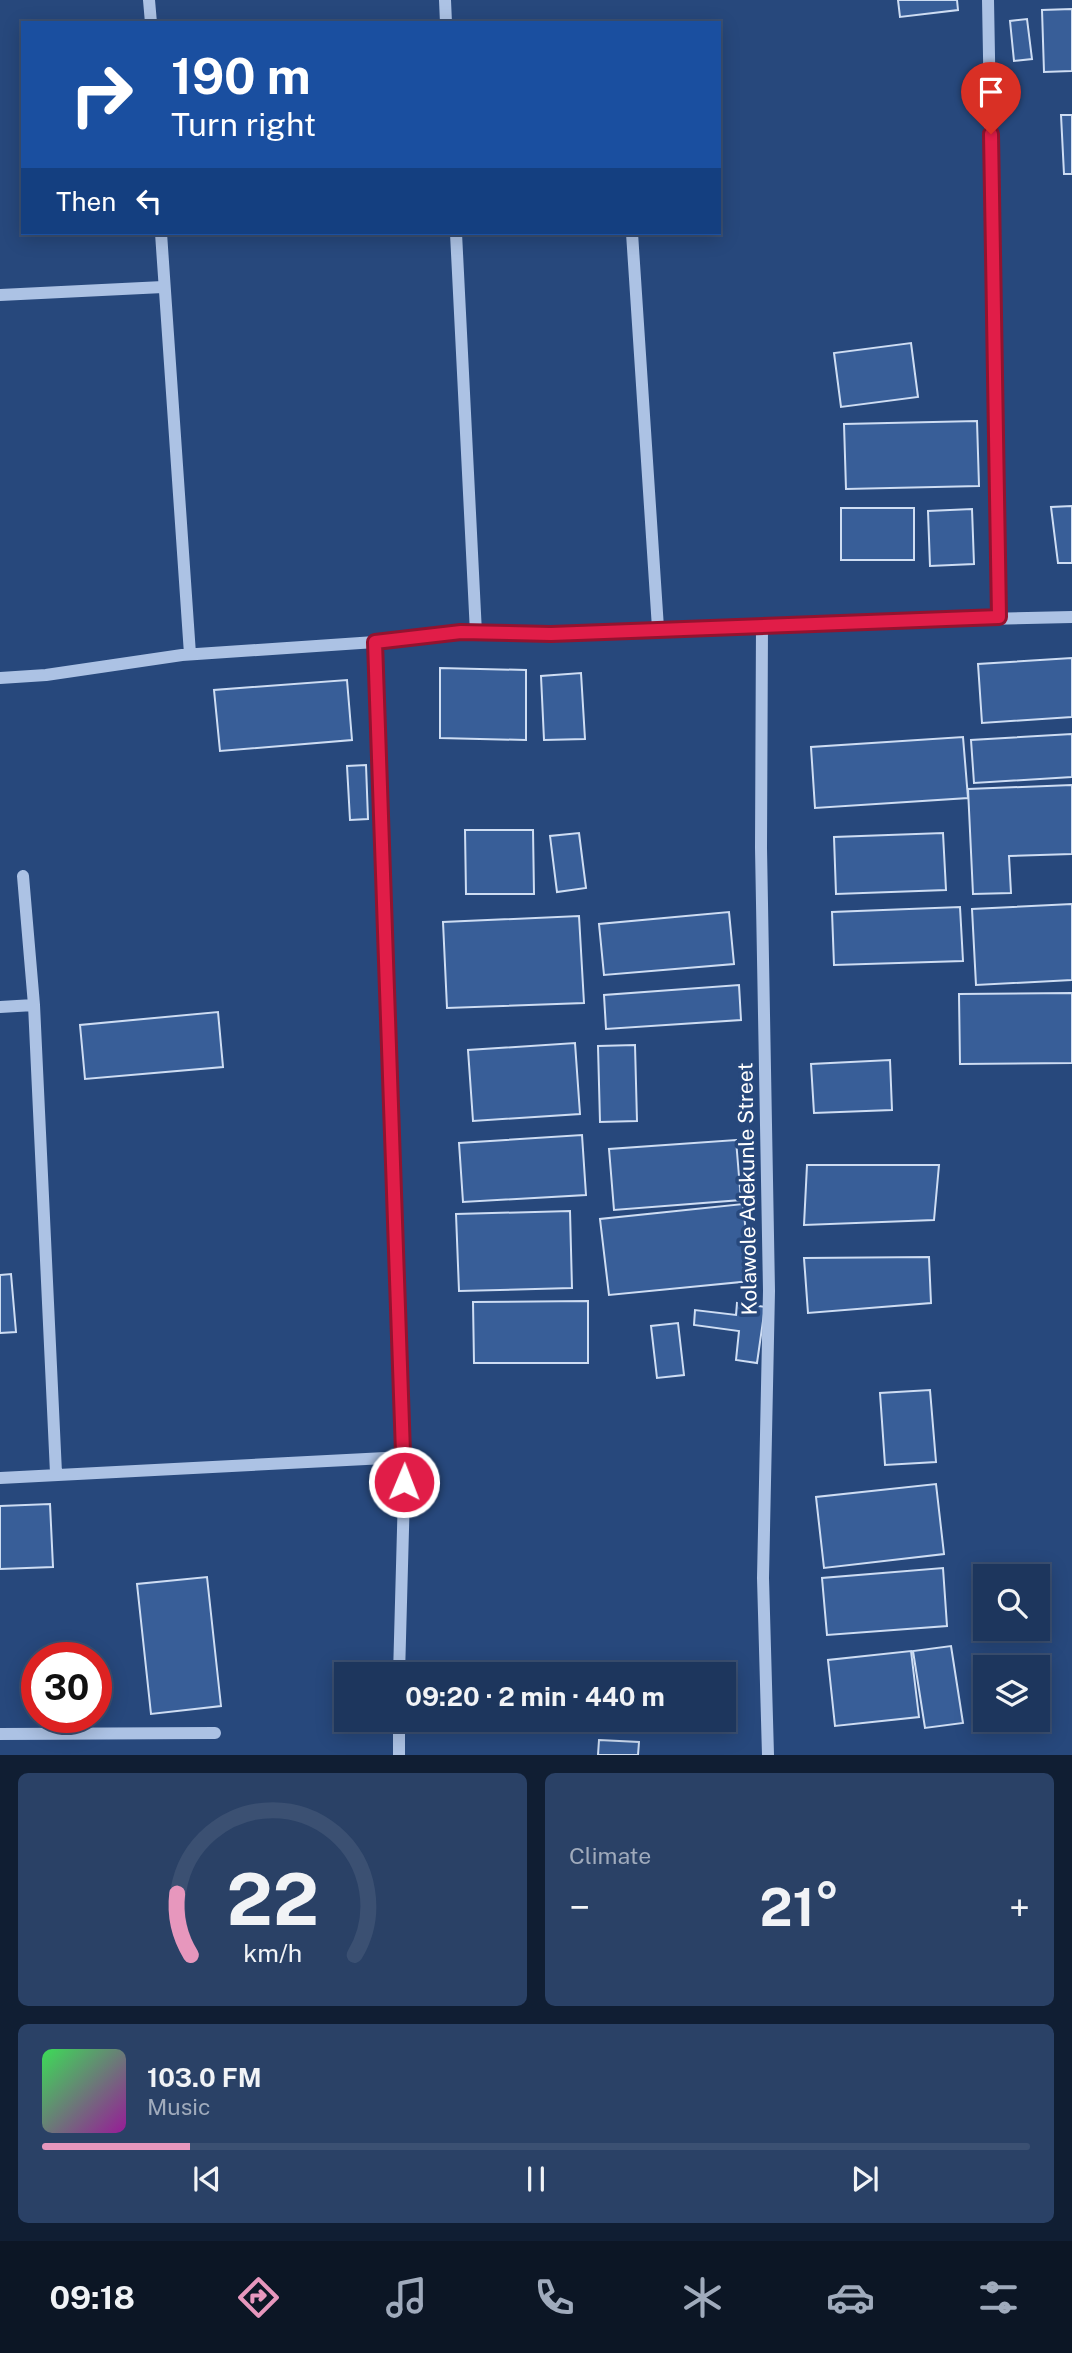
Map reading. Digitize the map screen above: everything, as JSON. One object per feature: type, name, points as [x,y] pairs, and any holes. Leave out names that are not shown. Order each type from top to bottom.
[{"type":"street","points":[[149,0],[150,21]]},
{"type":"street","points":[[445,0],[446,21]]},
{"type":"street","points":[[988,0],[999,617]]},
{"type":"street","points":[[161,235],[190,654]]},
{"type":"street","points":[[456,235],[476,633]]},
{"type":"street","points":[[632,235],[658,628]]},
{"type":"street","points":[[0,295],[163,287]]},
{"type":"street","points":[[0,678],[46,675],[190,654],[476,633],[1072,617]]},
{"type":"street","name":"Kolawole Adekunle Street","points":[[762,624],[761,848],[769,1291],[763,1578],[768,1755]]},
{"type":"street","points":[[375,642],[405,1457],[399,1579],[399,1662]]},
{"type":"street","points":[[23,876],[34,1005],[56,1473]]},
{"type":"street","points":[[0,1007],[34,1005]]},
{"type":"street","points":[[0,1478],[405,1457]]},
{"type":"street","points":[[0,1734],[215,1732]]},
{"type":"street","points":[[399,1732],[399,1755]]},
{"type":"building","points":[[898,0],[957,0],[958,10],[900,17]]},
{"type":"building","points":[[1072,9],[1072,71],[1044,72],[1042,10]]},
{"type":"building","points":[[1027,19],[1032,59],[1014,61],[1010,21]]},
{"type":"building","points":[[1061,115],[1072,115],[1072,174],[1064,174]]},
{"type":"building","points":[[911,343],[918,397],[841,407],[834,353]]},
{"type":"building","points":[[977,421],[979,486],[846,489],[844,424]]},
{"type":"building","points":[[1072,506],[1072,563],[1058,563],[1051,507]]},
{"type":"building","points":[[841,508],[914,508],[914,560],[841,560]]},
{"type":"building","points":[[972,509],[974,564],[930,566],[928,511]]},
{"type":"building","points":[[1072,658],[1072,717],[982,723],[978,664]]},
{"type":"building","points":[[440,668],[526,670],[526,740],[440,738]]},
{"type":"building","points":[[581,673],[585,739],[544,740],[541,676]]},
{"type":"building","points":[[347,680],[352,740],[220,751],[214,690]]},
{"type":"building","points":[[1072,734],[1072,777],[974,783],[971,740]]},
{"type":"building","points":[[963,737],[968,798],[815,808],[811,747]]},
{"type":"building","points":[[366,765],[368,819],[350,820],[347,766]]},
{"type":"building","points":[[1072,785],[1072,854],[1009,856],[1011,893],[973,894],[968,789]]},
{"type":"building","points":[[465,830],[533,830],[534,894],[466,894]]},
{"type":"building","points":[[579,833],[586,888],[557,892],[550,836]]},
{"type":"building","points":[[943,833],[946,890],[836,894],[834,837]]},
{"type":"building","points":[[1072,904],[1072,980],[976,985],[972,909]]},
{"type":"building","points":[[960,907],[963,961],[834,965],[832,912]]},
{"type":"building","points":[[729,912],[734,964],[604,975],[599,924]]},
{"type":"building","points":[[579,916],[584,1003],[447,1008],[443,922]]},
{"type":"building","points":[[739,985],[741,1020],[606,1029],[604,995]]},
{"type":"building","points":[[1072,993],[1072,1063],[960,1064],[959,994]]},
{"type":"building","points":[[218,1012],[223,1067],[85,1079],[80,1025]]},
{"type":"building","points":[[575,1043],[580,1114],[473,1121],[468,1050]]},
{"type":"building","points":[[635,1045],[637,1121],[600,1122],[598,1046]]},
{"type":"building","points":[[890,1060],[892,1110],[814,1113],[811,1064]]},
{"type":"building","points":[[582,1135],[586,1195],[463,1202],[459,1143]]},
{"type":"building","points":[[736,1140],[741,1200],[614,1210],[609,1149]]},
{"type":"building","points":[[807,1165],[939,1165],[934,1220],[804,1225]]},
{"type":"building","points":[[743,1204],[751,1281],[609,1295],[600,1219]]},
{"type":"building","points":[[570,1211],[572,1288],[459,1291],[456,1214]]},
{"type":"building","points":[[929,1257],[931,1303],[808,1313],[804,1258]]},
{"type":"building","points":[[11,1274],[16,1332],[0,1333],[0,1275]]},
{"type":"building","points":[[588,1301],[588,1363],[474,1363],[473,1302]]},
{"type":"building","points":[[737,1303],[765,1307],[757,1363],[736,1360],[739,1331],[694,1325],[695,1310],[736,1315]]},
{"type":"building","points":[[678,1323],[684,1375],[657,1378],[651,1326]]},
{"type":"building","points":[[930,1390],[936,1462],[885,1465],[880,1393]]},
{"type":"building","points":[[936,1484],[944,1554],[824,1568],[816,1497]]},
{"type":"building","points":[[50,1504],[53,1567],[0,1569],[0,1506]]},
{"type":"building","points":[[943,1568],[947,1626],[827,1635],[822,1578]]},
{"type":"building","points":[[207,1577],[221,1706],[151,1714],[137,1584]]},
{"type":"building","points":[[951,1646],[963,1723],[925,1728],[913,1651]]},
{"type":"building","points":[[911,1651],[919,1717],[835,1726],[828,1660]]},
{"type":"building","points":[[599,1740],[639,1742],[638,1755],[598,1755]]},
{"type":"route","points":[[404,1482],[375,642],[461,632],[551,634],[999,617],[991,134]]}]
